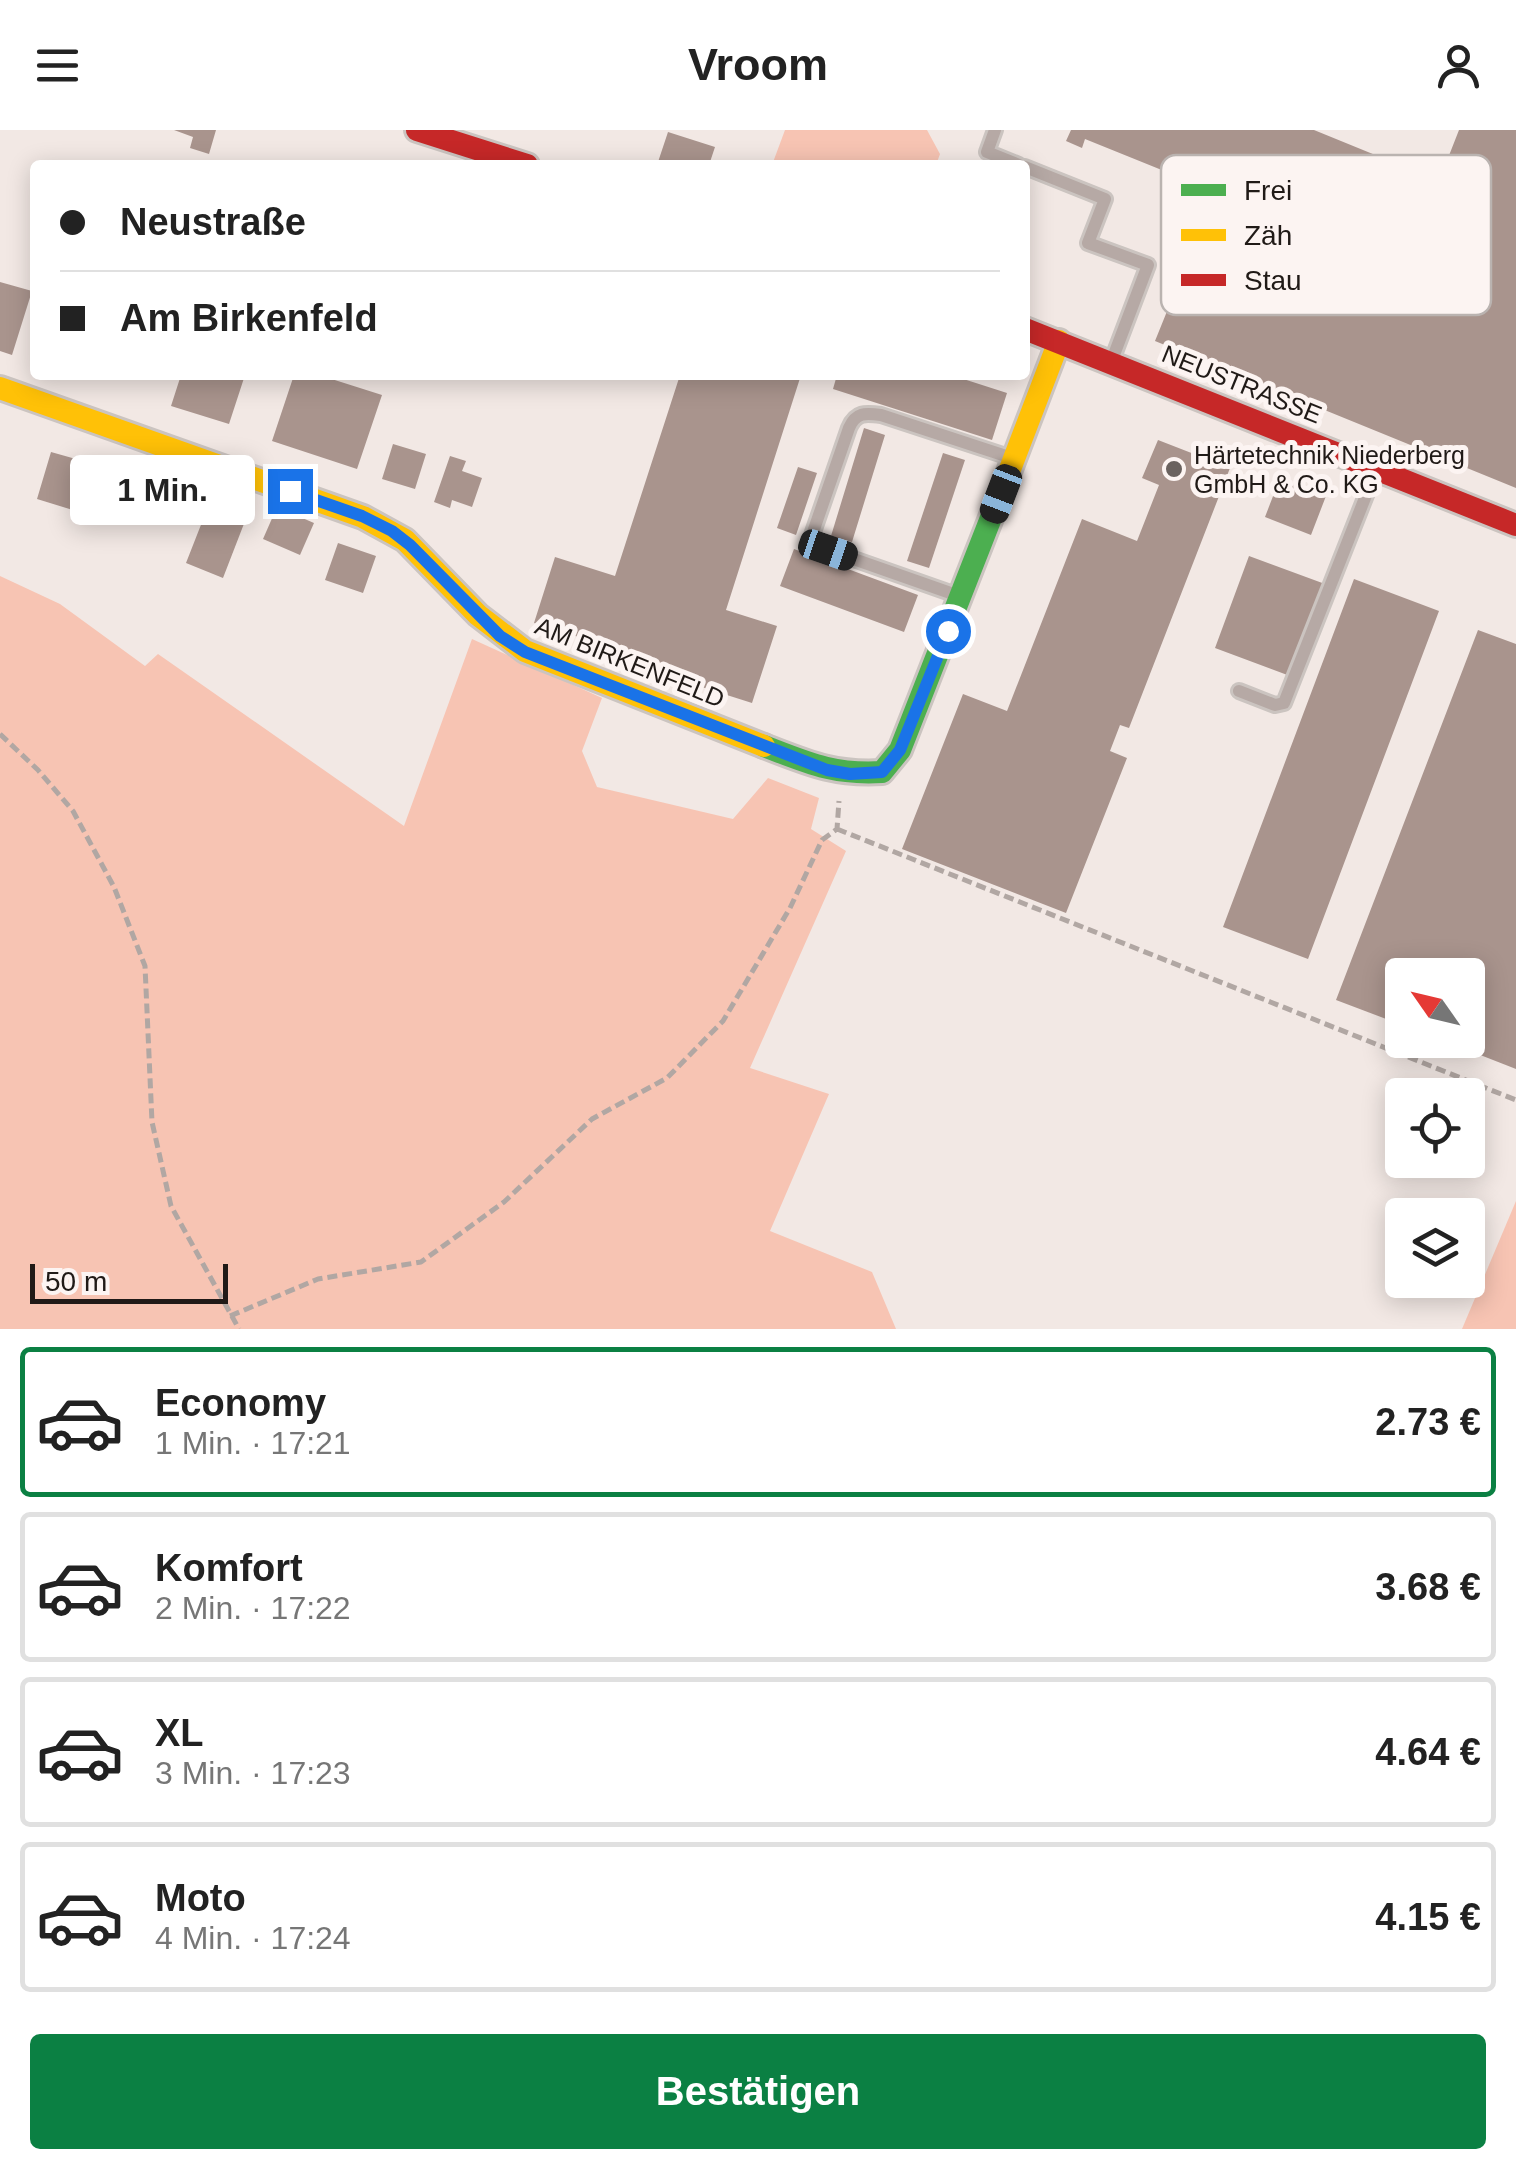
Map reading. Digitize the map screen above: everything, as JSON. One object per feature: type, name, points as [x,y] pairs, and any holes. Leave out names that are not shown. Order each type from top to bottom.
[{"type":"street","points":[[417,130],[510,160]]},
{"type":"street","name":"NEUSTRASSE","points":[[1030,331],[1516,525]]},
{"type":"street","points":[[962,596],[1059,341]]},
{"type":"street","name":"AM BIRKENFELD","points":[[0,388],[362,516],[410,545],[491,628],[525,652],[815,766],[850,774],[882,772],[900,750],[962,596]]},
{"type":"lane","points":[[996,130],[987,152],[1007,160]]},
{"type":"lane","points":[[1030,169],[1105,199],[1088,243],[1148,265],[1111,362]]},
{"type":"lane","points":[[962,596],[828,550],[811,538],[849,428],[862,412],[881,414],[1014,459]]},
{"type":"lane","points":[[1239,691],[1275,704],[1284,703],[1377,468]]},
{"type":"path","points":[[0,734],[73,811],[114,887],[146,966],[152,1122],[171,1206],[239,1329]]},
{"type":"path","points":[[230,1316],[318,1278],[421,1262],[504,1202],[592,1120],[667,1078],[723,1021],[790,908],[822,840],[837,828],[840,797]]},
{"type":"path","points":[[837,828],[1516,1100]]},
{"type":"shaded area","points":[[785,130],[927,130],[940,154],[938,160],[774,160]]},
{"type":"shaded area","points":[[0,576],[60,604],[145,666],[158,654],[404,826],[472,639],[602,698],[582,751],[597,787],[733,819],[768,778],[819,798],[811,829],[846,851],[750,1068],[829,1094],[770,1231],[872,1272],[896,1329],[0,1329]]},
{"type":"shaded area","points":[[1516,1201],[1516,1329],[1462,1329],[1475,1298],[1485,1298],[1485,1274]]},
{"type":"building","points":[[174,130],[216,130],[209,154],[190,148],[193,137]]},
{"type":"building","points":[[1071,130],[1314,130],[1375,155],[1161,155],[1161,170],[1085,139],[1082,148],[1066,141]]},
{"type":"building","points":[[1459,130],[1516,130],[1516,488],[1155,341],[1166,315],[1491,315],[1491,155],[1449,155]]},
{"type":"building","points":[[668,132],[715,147],[711,160],[659,160]]},
{"type":"building","points":[[0,282],[30,290],[30,297],[12,355],[0,351]]},
{"type":"building","points":[[179,380],[243,380],[229,424],[171,406]]},
{"type":"building","points":[[292,380],[335,380],[382,395],[357,469],[272,441]]},
{"type":"building","points":[[678,380],[799,380],[726,610],[777,626],[752,703],[645,669],[648,659],[534,623],[555,557],[615,576]]},
{"type":"building","points":[[836,380],[967,380],[1007,393],[992,440],[833,389]]},
{"type":"building","points":[[864,428],[885,435],[852,542],[831,536]]},
{"type":"building","points":[[1158,440],[1230,468],[1129,728],[1120,725],[1110,751],[1127,758],[1066,913],[902,849],[963,694],[1007,711],[1082,519],[1137,541],[1159,485],[1142,478]]},
{"type":"building","points":[[393,444],[426,454],[415,489],[382,479]]},
{"type":"building","points":[[51,452],[90,463],[76,511],[37,499]]},
{"type":"building","points":[[943,453],[965,460],[929,568],[907,561]]},
{"type":"building","points":[[450,456],[466,461],[462,471],[482,478],[472,507],[452,500],[450,508],[434,502]]},
{"type":"building","points":[[127,463],[159,473],[149,505],[116,494]]},
{"type":"building","points":[[798,467],[817,473],[796,535],[777,528]]},
{"type":"building","points":[[1280,478],[1326,496],[1311,535],[1265,517]]},
{"type":"building","points":[[215,489],[252,503],[223,578],[186,563]]},
{"type":"building","points":[[277,507],[314,523],[300,555],[263,539]]},
{"type":"building","points":[[338,543],[376,556],[363,593],[325,580]]},
{"type":"building","points":[[794,549],[918,595],[904,632],[780,586]]},
{"type":"building","points":[[1249,556],[1325,584],[1290,676],[1215,648]]},
{"type":"building","points":[[1354,579],[1439,611],[1308,959],[1223,927]]},
{"type":"building","points":[[1478,630],[1516,644],[1516,1069],[1485,1057],[1485,958],[1385,958],[1385,1019],[1336,1000]]},
{"type":"traffic: fast","points":[[764,746],[835,770],[882,772],[900,750],[1007,477]]},
{"type":"traffic: slow","points":[[1007,477],[1059,341]]},
{"type":"traffic: slow","points":[[0,388],[363,517],[405,540],[478,615],[525,651],[764,746]]},
{"type":"traffic: jam","points":[[417,130],[511,160]]},
{"type":"traffic: jam","points":[[1030,331],[1516,525]]},
{"type":"place","name":"Härtetechnik Niederberg GmbH & Co. KG","points":[[1174,469]]},
{"type":"route","points":[[290,491],[362,516],[392,531],[500,636],[525,652],[827,770],[850,774],[882,772],[900,750],[948,631]]}]
